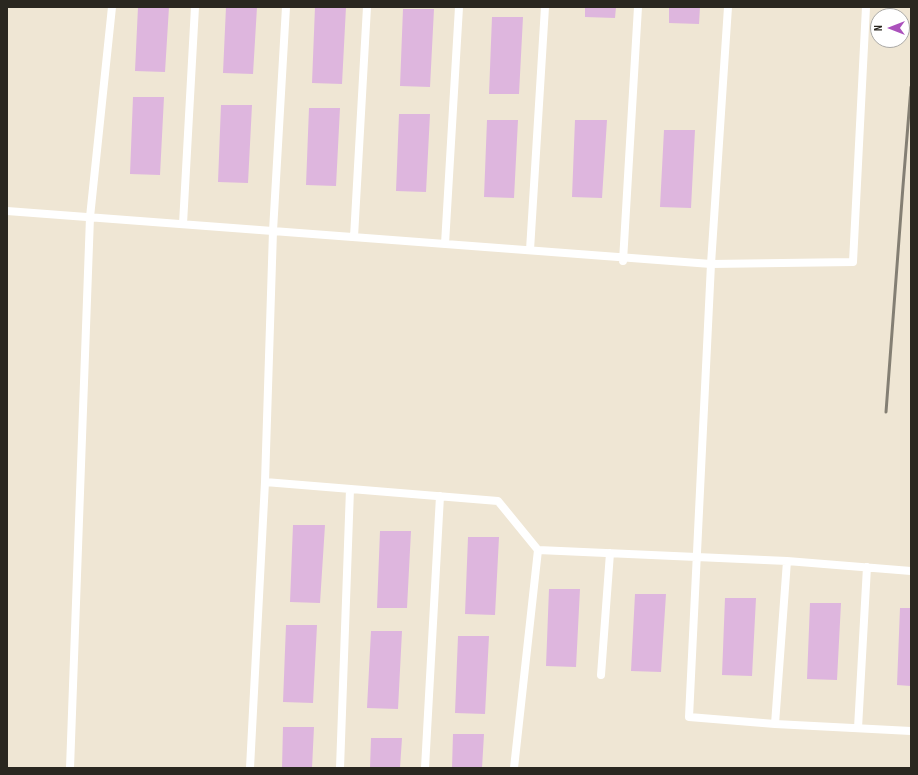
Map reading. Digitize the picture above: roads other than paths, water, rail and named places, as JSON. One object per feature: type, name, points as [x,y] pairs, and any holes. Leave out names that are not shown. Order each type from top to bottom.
[{"type":"lane","points":[[70,768],[90,217],[112,7]]},
{"type":"lane","points":[[183,224],[196,7]]},
{"type":"lane","points":[[250,768],[265,482],[273,231],[286,7]]},
{"type":"lane","points":[[354,237],[367,7]]},
{"type":"lane","points":[[445,244],[459,7]]},
{"type":"lane","points":[[530,250],[546,7]]},
{"type":"lane","points":[[624,259],[638,7]]},
{"type":"lane","points":[[728,7],[711,264],[689,717],[775,724],[911,731]]},
{"type":"lane","points":[[7,211],[530,250],[624,259],[711,264],[852,262],[866,7]]},
{"type":"lane","points":[[265,482],[498,501],[538,550],[514,768]]},
{"type":"lane","points":[[340,768],[350,489]]},
{"type":"lane","points":[[425,768],[440,496]]},
{"type":"lane","points":[[538,550],[787,561],[911,570]]},
{"type":"lane","points":[[601,675],[610,553]]},
{"type":"lane","points":[[775,724],[787,561]]},
{"type":"lane","points":[[858,728],[867,567]]},
{"type":"railway","points":[[886,412],[911,87]]}]
